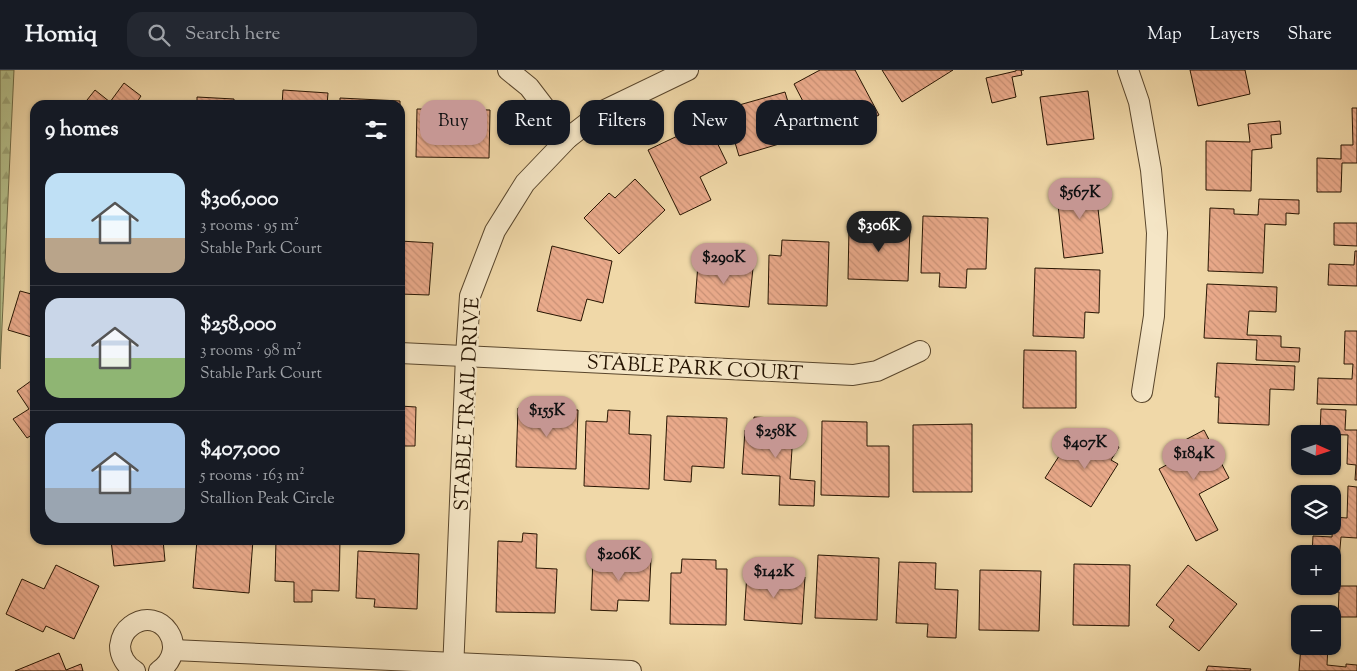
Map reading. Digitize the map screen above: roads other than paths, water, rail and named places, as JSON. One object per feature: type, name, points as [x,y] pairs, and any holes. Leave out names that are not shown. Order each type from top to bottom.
[{"type":"street","points":[[508,70],[529,87],[539,100]]},
{"type":"street","name":"STABLE TRAIL DRIVE","points":[[570,137],[603,112],[688,70]]},
{"type":"street","points":[[1128,70],[1139,102],[1151,170],[1157,234],[1154,316],[1142,392]]},
{"type":"street","name":"STABLE TRAIL DRIVE","points":[[453,667],[470,296],[495,231],[525,183],[561,145]]},
{"type":"street","name":"STABLE PARK COURT","points":[[405,353],[853,375],[876,371],[920,351]]},
{"type":"street","points":[[135,671],[126,664],[121,656],[122,638],[126,630],[132,625],[148,620],[164,626],[170,633],[173,641],[174,650],[171,659],[159,671]]},
{"type":"street","points":[[174,650],[453,667],[631,671]]}]
